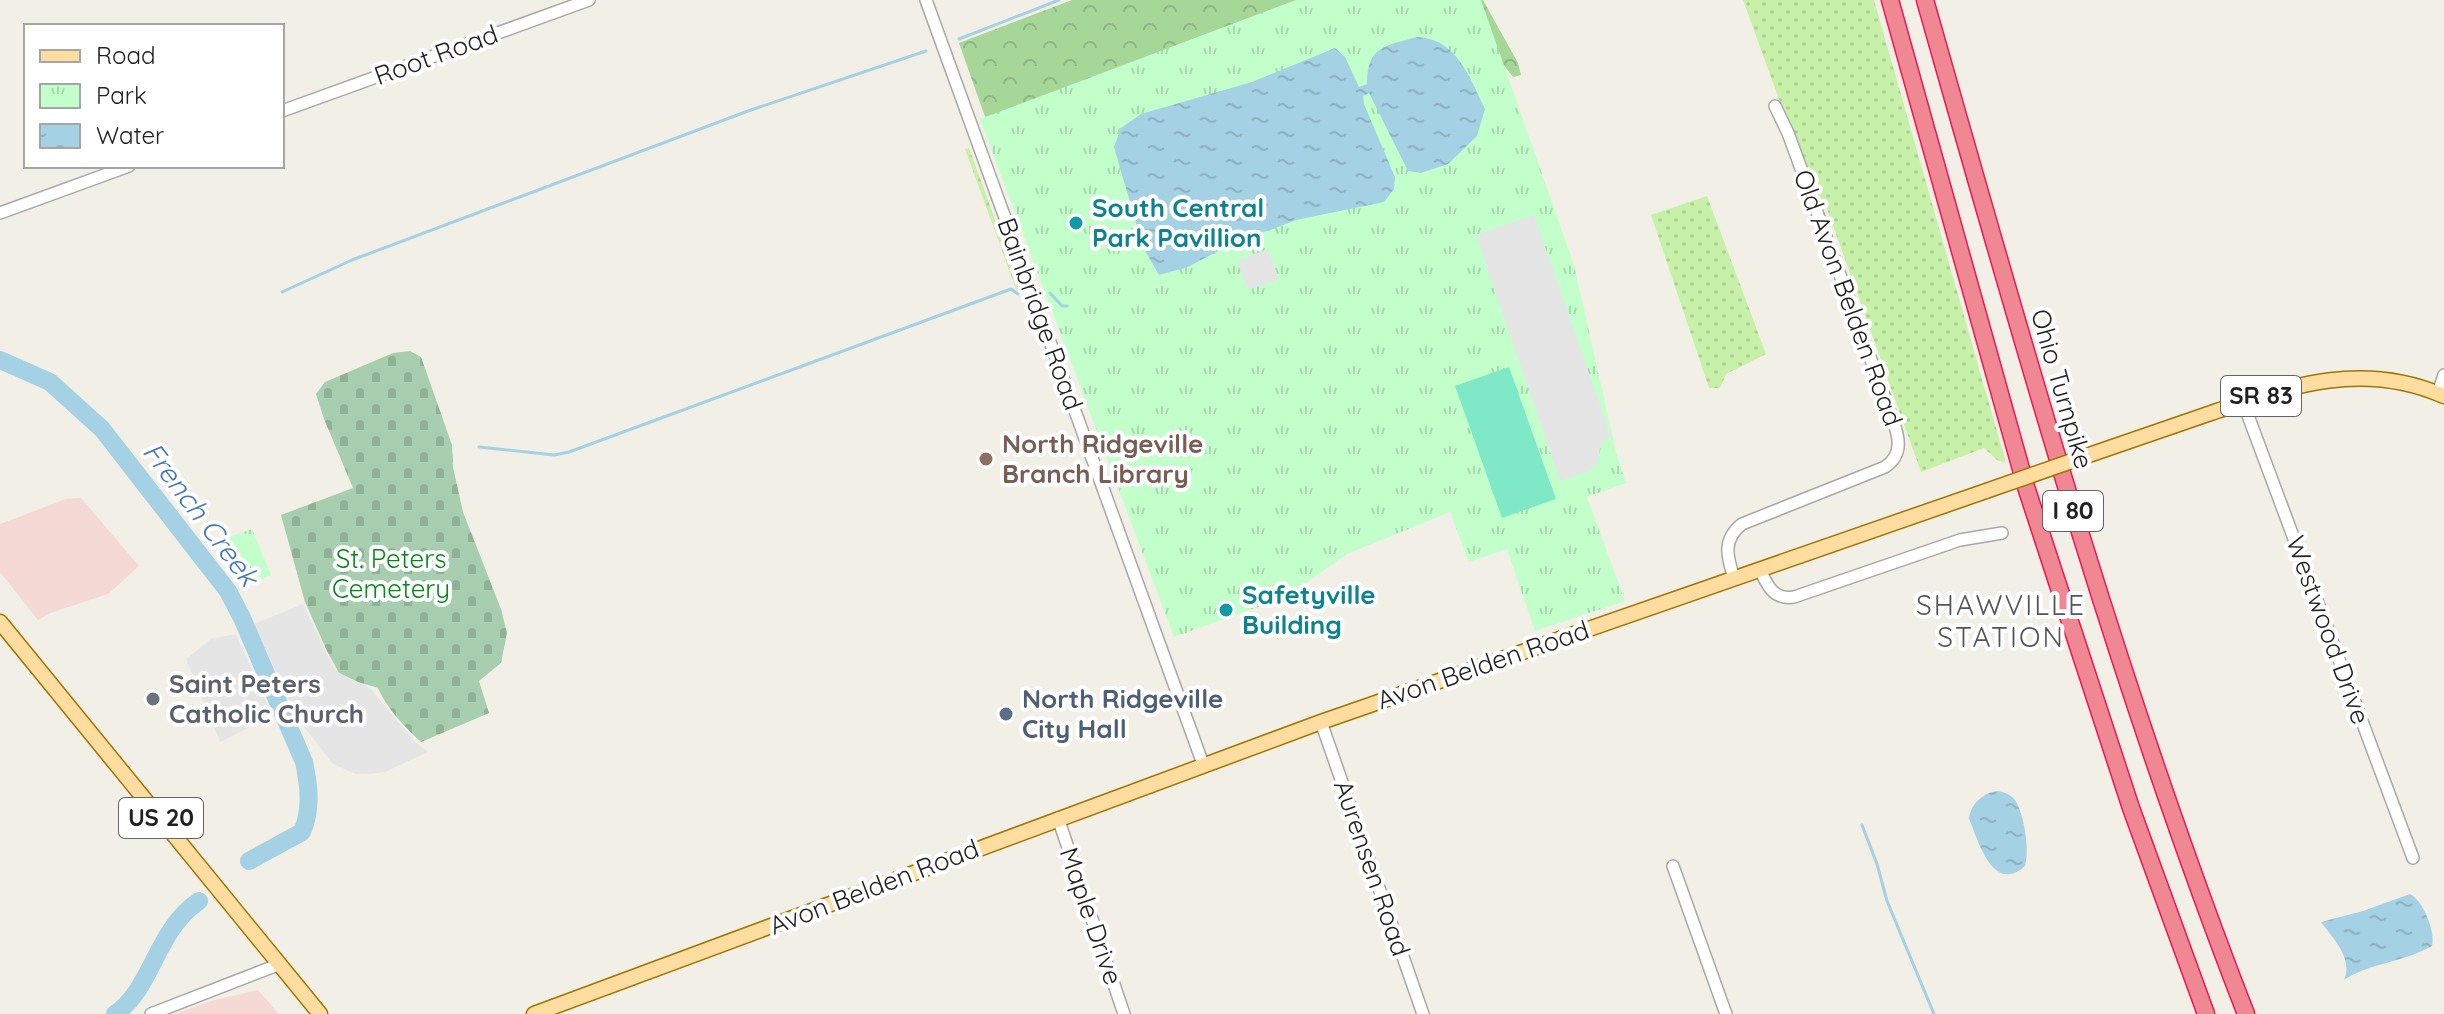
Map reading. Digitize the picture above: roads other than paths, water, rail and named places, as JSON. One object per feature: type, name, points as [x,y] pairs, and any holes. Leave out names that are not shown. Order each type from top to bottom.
[{"type":"highway","name":"I 80","points":[[1890,0],[2026,487],[2131,808],[2206,1014]]},
{"type":"highway","name":"Ohio Turnpike","points":[[1925,0],[2050,438],[2149,745],[2246,1014]]},
{"type":"main road","name":"Avon Belden Road","points":[[534,1014],[1203,764],[2243,402],[2303,383],[2345,378],[2402,383],[2441,395]]},
{"type":"main road","name":"US 20","points":[[0,622],[320,1014]]},
{"type":"street","name":"Root Road","points":[[284,110],[589,0]]},
{"type":"street","name":"Bainbridge Road","points":[[926,0],[1203,764]]},
{"type":"street","name":"Old Avon Belden Road","points":[[1734,578],[1727,549],[1731,535],[1742,524],[1885,467],[1898,450],[1892,417],[1788,133],[1775,106]]},
{"type":"street","points":[[0,213],[124,168]]},
{"type":"street","points":[[2441,395],[2444,375]]},
{"type":"street","name":"Westwood Drive","points":[[2243,402],[2413,858]]},
{"type":"street","points":[[1760,569],[1773,593],[1779,597],[1794,597],[1960,540],[2002,533]]},
{"type":"street","name":"Aurensen Road","points":[[1321,722],[1423,1014]]},
{"type":"street","name":"Maple Drive","points":[[1058,818],[1124,1014]]},
{"type":"street","points":[[1673,866],[1726,1014]]},
{"type":"street","points":[[151,1014],[280,964]]},
{"type":"water","points":[[1417,37],[1431,39],[1452,52],[1467,72],[1485,109],[1477,136],[1448,164],[1421,173],[1408,171],[1369,93],[1363,96],[1364,104],[1395,177],[1394,189],[1384,202],[1296,220],[1250,234],[1188,267],[1159,275],[1143,247],[1114,147],[1121,128],[1141,114],[1252,82],[1335,48],[1345,57],[1359,87],[1367,84],[1374,55],[1387,46]]},
{"type":"water","points":[[1997,791],[2015,800],[2023,823],[2025,866],[2014,873],[2004,874],[1988,862],[1969,818],[1978,800]]},
{"type":"water","points":[[2410,894],[2427,917],[2432,946],[2344,980],[2344,956],[2321,922]]},
{"type":"waterway","points":[[959,39],[1059,0]]},
{"type":"waterway","points":[[282,292],[352,260],[748,111],[926,51]]},
{"type":"waterway","points":[[479,447],[554,455],[569,452],[1011,289],[1018,294]]},
{"type":"waterway","points":[[1050,293],[1062,306],[1067,306]]},
{"type":"waterway","name":"French Creek","points":[[0,360],[50,382],[102,429],[228,591],[242,618],[304,762],[309,797],[302,832],[249,861]]},
{"type":"waterway","points":[[1862,825],[1887,901],[1934,1014]]},
{"type":"waterway","name":"French Creek","points":[[115,1014],[138,990],[163,943],[184,913],[199,901]]},
{"type":"place","name":"South Central Park Pavillion","points":[[1076,223]]},
{"type":"place","name":"North Ridgeville Branch Library","points":[[986,459]]},
{"type":"place","name":"Safetyville Building","points":[[1226,610]]},
{"type":"place","name":"Saint Peters Catholic Church","points":[[153,699]]},
{"type":"place","name":"North Ridgeville City Hall","points":[[1006,714]]},
{"type":"district","name":"SHAWVILLE STATION","points":[[2001,621]]},
{"type":"park label","name":"St. Peters Cemetery","points":[[391,574]]}]
